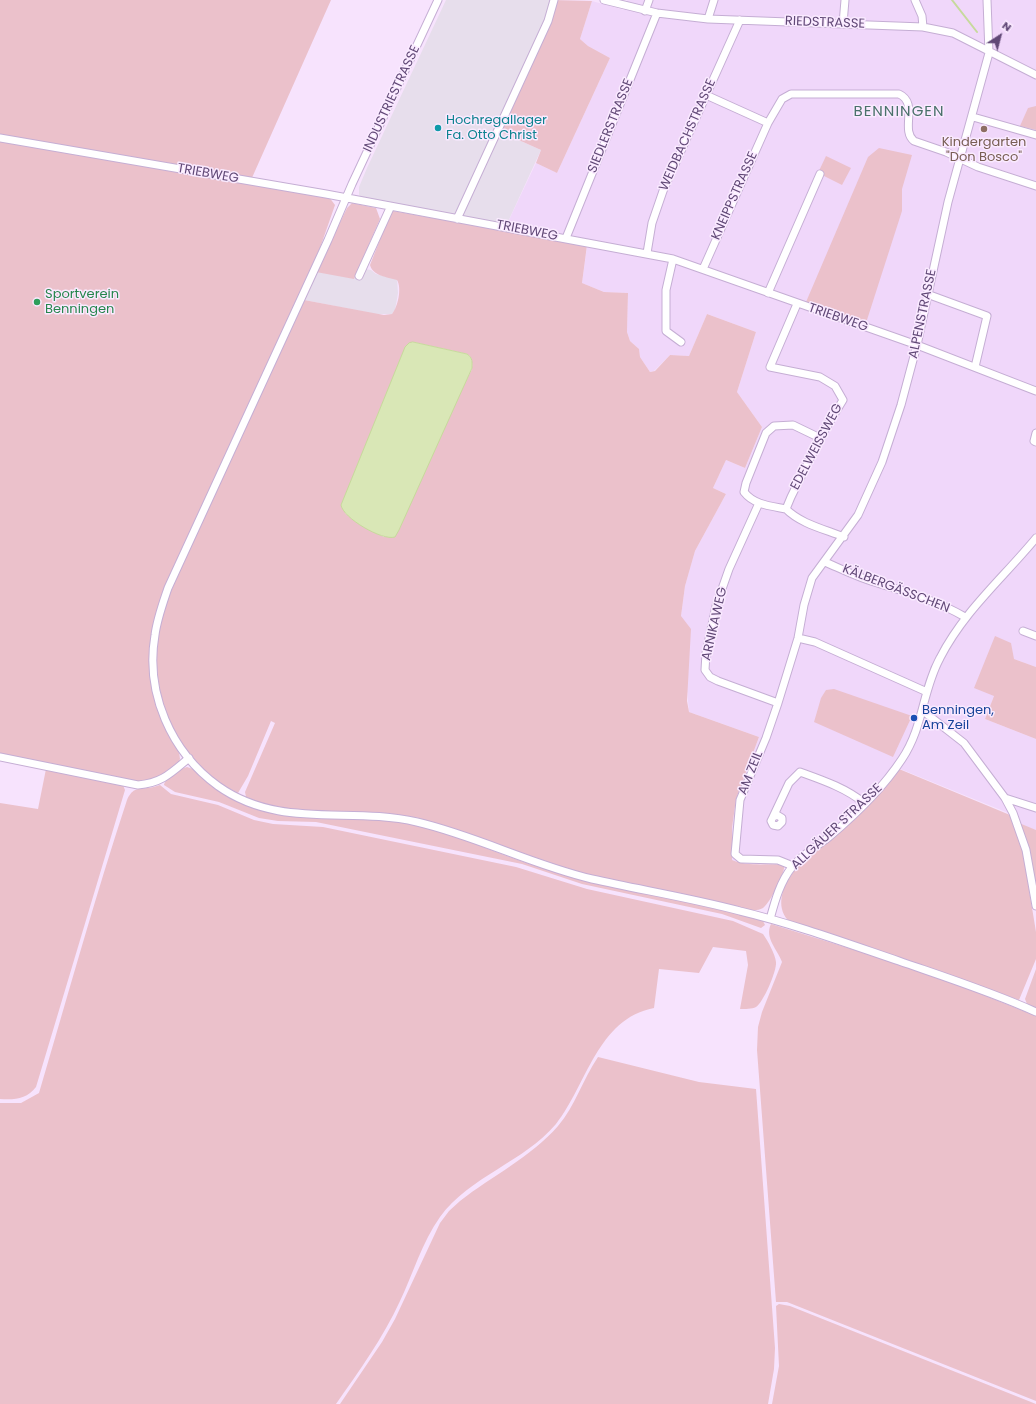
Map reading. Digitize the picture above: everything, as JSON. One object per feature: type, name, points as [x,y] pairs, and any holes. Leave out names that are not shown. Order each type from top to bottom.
[{"type":"street","name":"INDUSTRIESTRASSE","points":[[438,0],[168,588],[159,615],[153,652],[156,691],[170,732],[189,758],[211,780],[229,793],[253,805],[270,810],[305,815],[382,816],[411,820],[564,871],[712,904],[770,919],[837,940],[967,985],[1036,1012]]},
{"type":"street","points":[[457,219],[548,21],[554,0]]},
{"type":"street","name":"RIEDSTRASSE","points":[[604,0],[657,13],[708,19],[923,27],[953,33],[989,53],[1036,75]]},
{"type":"street","points":[[645,10],[648,0]]},
{"type":"street","points":[[708,19],[714,0]]},
{"type":"street","points":[[843,24],[845,0]]},
{"type":"street","points":[[915,0],[922,16],[923,27]]},
{"type":"street","name":"ALPENSTRASSE","points":[[825,562],[858,516],[882,462],[918,345],[948,202],[973,116],[989,53],[987,0]]},
{"type":"street","name":"SIEDLERSTRASSE","points":[[566,238],[657,13]]},
{"type":"street","name":"WEIDBACHSTRASSE","points":[[647,253],[652,223],[663,191],[740,20]]},
{"type":"street","points":[[706,94],[768,123]]},
{"type":"street","name":"KNEIPPSTRASSE","points":[[703,269],[768,123],[782,99],[790,94],[899,94],[904,96],[908,105],[910,138],[920,144],[960,158]]},
{"type":"street","points":[[973,116],[1036,135]]},
{"type":"street","name":"TRIEBWEG","points":[[0,138],[346,198],[390,208],[566,238],[673,259],[797,304],[918,345],[1036,392]]},
{"type":"street","points":[[960,158],[978,167],[1036,186]]},
{"type":"street","points":[[768,293],[820,174]]},
{"type":"street","points":[[359,276],[390,208]]},
{"type":"street","points":[[673,259],[666,290],[666,332],[681,342]]},
{"type":"street","points":[[928,294],[987,316],[975,367]]},
{"type":"street","name":"EDELWEISSWEG","points":[[786,509],[820,438],[843,400],[835,386],[820,377],[770,367],[797,304]]},
{"type":"street","points":[[820,438],[793,425],[774,426],[766,433],[746,483],[744,492],[749,498],[759,503],[786,509],[794,517],[802,521],[844,537]]},
{"type":"street","points":[[1036,433],[1034,441],[1036,442]]},
{"type":"street","name":"ARNIKAWEG","points":[[759,503],[729,569],[716,606],[706,654],[705,670],[710,677],[718,681],[778,703]]},
{"type":"street","name":"ALLGÄUER STRASSE","points":[[770,919],[781,886],[793,866],[838,829],[886,781],[903,758],[915,735],[924,711],[927,692],[938,660],[965,617],[1036,538]]},
{"type":"street","name":"AM ZEIL","points":[[793,866],[778,860],[742,859],[736,854],[740,800],[766,738],[778,703],[798,638],[804,605],[812,578],[825,562]]},
{"type":"street","name":"KÄLBERGÄSSCHEN","points":[[825,562],[866,579],[921,596],[943,605],[965,617]]},
{"type":"street","points":[[1023,631],[1036,636]]},
{"type":"street","points":[[798,638],[815,642],[927,692]]},
{"type":"street","points":[[924,711],[964,743],[1005,798],[1013,813],[1026,850],[1036,906]]},
{"type":"street","points":[[0,757],[138,785],[152,784],[160,781],[189,758]]},
{"type":"street","points":[[773,817],[789,783],[800,772],[824,780],[856,796],[864,803]]},
{"type":"street","points":[[1005,798],[1036,808]]},
{"type":"shaded area","points":[[0,0],[331,0],[251,180],[329,197],[335,205],[320,248],[161,598],[151,647],[151,676],[157,706],[165,727],[176,745],[180,759],[177,765],[169,773],[139,783],[0,755]]},
{"type":"shaded area","points":[[446,0],[552,0],[547,18],[494,129],[541,150],[507,224],[362,198],[359,195],[359,187],[367,168]]},
{"type":"shaded area","points":[[552,0],[592,1],[580,39],[588,46],[610,58],[557,173],[536,163],[541,150],[494,129],[547,18]]},
{"type":"shaded area","points":[[627,0],[1036,0],[1036,667],[1014,659],[994,696],[985,719],[1036,739],[1036,830],[1023,826],[1006,812],[893,766],[853,810],[831,831],[784,865],[769,863],[742,864],[732,860],[732,828],[736,799],[759,737],[689,712],[681,616],[685,586],[695,551],[726,494],[713,488],[726,460],[745,468],[762,427],[737,392],[756,332],[707,314],[689,356],[670,355],[654,371],[650,372],[640,357],[639,349],[630,341],[627,332],[628,293],[604,292],[582,283],[588,239],[507,224],[536,163],[557,173],[610,58],[588,46],[580,39],[592,1],[624,10]]},
{"type":"shaded area","points":[[1036,106],[1036,130],[1020,126],[1028,108]]},
{"type":"shaded area","points":[[879,148],[912,155],[902,189],[902,211],[866,323],[806,302],[868,157]]},
{"type":"shaded area","points":[[826,156],[851,168],[842,185],[818,173]]},
{"type":"shaded area","points":[[352,203],[376,208],[380,219],[354,279],[316,272],[347,208]]},
{"type":"shaded area","points":[[393,211],[587,245],[582,283],[604,292],[628,293],[627,332],[630,341],[639,349],[640,357],[650,372],[655,371],[670,355],[689,356],[707,314],[756,332],[737,392],[762,427],[745,468],[726,460],[713,488],[726,494],[695,551],[685,586],[681,616],[691,629],[687,701],[689,712],[759,737],[736,799],[732,828],[732,860],[751,864],[784,865],[783,874],[777,887],[770,900],[763,908],[748,910],[578,872],[419,818],[386,813],[292,810],[264,804],[246,797],[245,792],[275,723],[271,721],[248,776],[238,793],[218,781],[200,766],[174,729],[165,707],[159,685],[157,662],[158,639],[161,622],[175,583],[304,300],[384,315],[392,314],[394,311],[398,302],[399,292],[397,280],[377,274],[370,265],[390,214]],"holes":[[[413,342],[467,354],[471,359],[472,369],[384,537],[360,524],[345,513]]]},
{"type":"shaded area","points":[[359,268],[371,270],[376,274],[397,279],[398,293],[395,310],[392,314],[375,314],[304,300],[316,272]]},
{"type":"shaded area","points":[[413,342],[467,354],[471,359],[472,368],[399,530],[395,537],[381,536],[348,516],[341,505],[405,347],[409,343]]},
{"type":"shaded area","points":[[995,636],[1011,643],[1014,659],[1036,667],[1036,739],[985,719],[994,696],[974,688]]},
{"type":"shaded area","points":[[834,689],[912,716],[893,757],[814,722],[821,698],[826,690]]},
{"type":"shaded area","points":[[187,767],[193,769],[221,792],[249,806],[276,813],[304,817],[361,818],[392,821],[424,827],[456,837],[519,861],[552,871],[746,916],[763,921],[765,925],[761,928],[722,914],[582,884],[522,864],[316,822],[278,821],[259,818],[219,802],[175,792],[164,785],[170,777]]},
{"type":"shaded area","points":[[46,769],[123,785],[125,790],[36,1087],[29,1094],[20,1098],[0,1099],[0,803],[38,809]]},
{"type":"shaded area","points":[[899,769],[1010,815],[1023,853],[1036,932],[1036,959],[1019,1000],[908,960],[790,922],[783,912],[781,906],[782,894],[787,882],[794,872],[835,834]]},
{"type":"shaded area","points":[[160,785],[171,794],[218,805],[254,820],[273,824],[323,827],[516,867],[587,889],[733,921],[763,934],[771,948],[776,962],[772,979],[762,1000],[756,1007],[748,1009],[740,1009],[748,965],[746,951],[713,947],[699,973],[659,969],[654,1008],[635,1015],[619,1025],[606,1039],[595,1056],[567,1108],[556,1124],[529,1149],[466,1191],[452,1203],[440,1217],[428,1237],[405,1291],[386,1328],[336,1404],[0,1404],[0,1103],[21,1103],[39,1093],[93,909],[127,800],[135,790]]},
{"type":"shaded area","points":[[1019,823],[1036,830],[1036,885],[1030,855]]},
{"type":"shaded area","points":[[771,924],[877,957],[966,988],[1036,1016],[1036,1401],[787,1302],[776,1302],[757,1050],[758,1027],[762,1012],[782,962],[770,939],[769,929]]},
{"type":"shaded area","points":[[1036,969],[1036,1008],[1027,1004],[1025,999]]},
{"type":"shaded area","points":[[598,1057],[699,1082],[756,1089],[775,1348],[774,1369],[768,1404],[340,1404],[382,1342],[395,1319],[440,1223],[449,1211],[460,1201],[524,1157],[558,1126],[569,1110]]},
{"type":"shaded area","points":[[779,1304],[790,1306],[1036,1404],[772,1404],[779,1366],[776,1306]]},
{"type":"waterway","points":[[952,0],[977,32]]},
{"type":"place","name":"Hochregallager Fa. Otto Christ","points":[[438,128]]},
{"type":"place","name":"Kindergarten \"Don Bosco\"","points":[[984,129]]},
{"type":"place","name":"Sportverein Benningen","points":[[37,302]]},
{"type":"place","name":"Benningen, Am Zeil","points":[[914,718]]},
{"type":"district","name":"BENNINGEN","points":[[899,112]]}]
